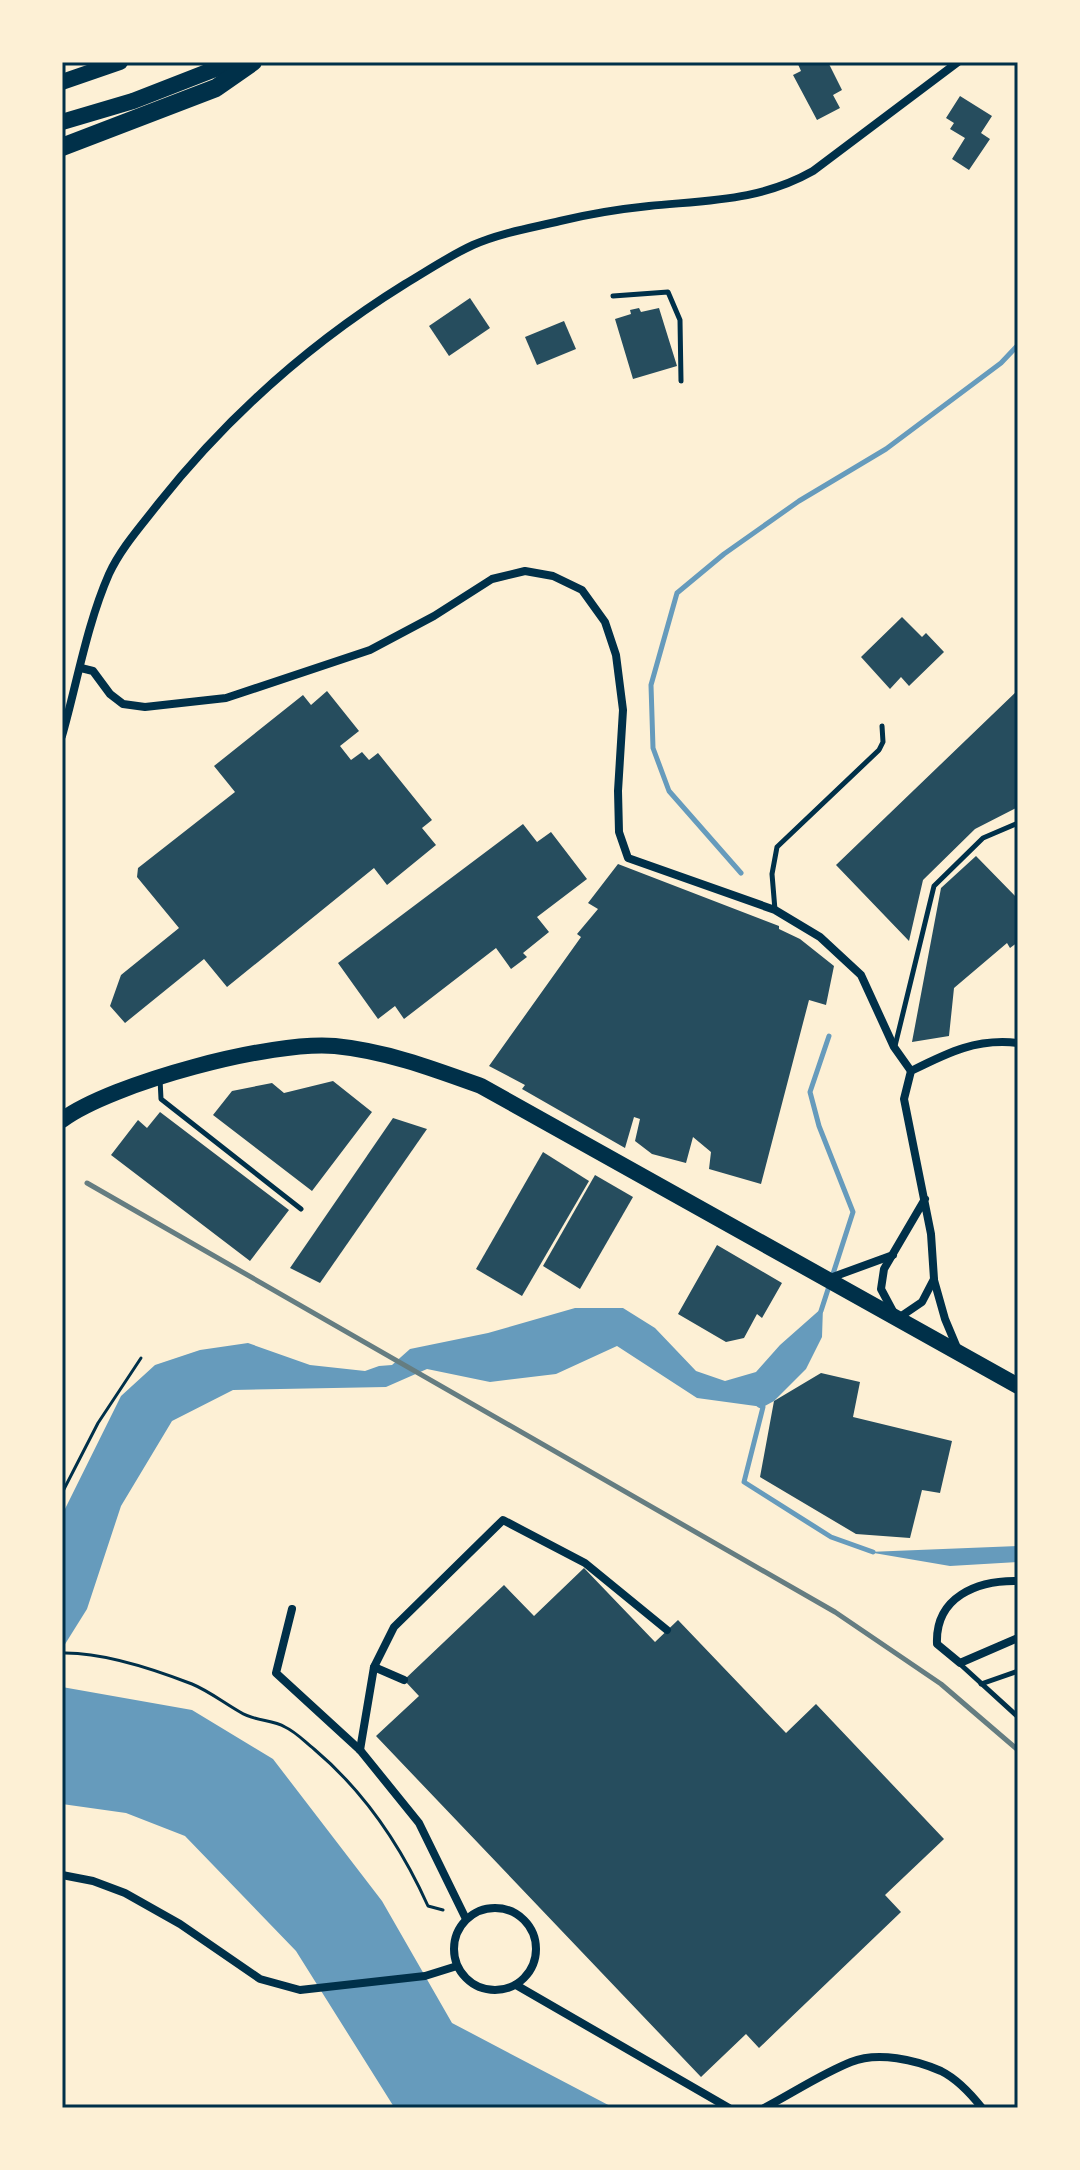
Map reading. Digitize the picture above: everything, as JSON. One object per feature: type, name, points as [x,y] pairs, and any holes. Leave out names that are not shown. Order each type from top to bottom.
[{"type":"highway","points":[[62,147],[216,88],[253,62]]},
{"type":"main road","points":[[62,82],[120,62]]},
{"type":"main road","points":[[62,122],[133,101],[233,62]]},
{"type":"main road","points":[[62,1120],[98,1099],[160,1078],[209,1064],[289,1048],[334,1046],[403,1059],[481,1086],[1018,1386]]},
{"type":"street","points":[[62,736],[109,574],[126,545],[195,459],[237,414],[347,321],[421,274],[491,238],[571,218],[644,206],[762,194],[789,184],[813,171],[958,62]]},
{"type":"street","points":[[81,668],[93,671],[110,694],[123,704],[145,707],[226,698],[370,650],[434,616],[492,579],[525,571],[553,576],[582,590],[605,622],[616,655],[623,710],[619,832],[628,858],[775,910],[820,937],[861,975],[894,1047],[911,1071],[904,1099],[931,1234],[934,1279],[945,1319],[960,1354]]},
{"type":"street","points":[[911,1071],[961,1046],[1018,1043]]},
{"type":"street","points":[[925,1199],[884,1269],[881,1289],[897,1319],[922,1302],[934,1279]]},
{"type":"street","points":[[827,1279],[893,1255]]},
{"type":"street","points":[[360,1750],[374,1667],[394,1627],[503,1520],[585,1563],[667,1630]]},
{"type":"street","points":[[1018,1581],[989,1582],[970,1589],[949,1606],[936,1625],[937,1644],[960,1663],[1018,1638]]},
{"type":"street","points":[[292,1609],[276,1673],[360,1750],[419,1823],[466,1919]]},
{"type":"street","points":[[374,1667],[404,1680]]},
{"type":"street","points":[[62,1875],[93,1881],[125,1893],[180,1924],[260,1979],[300,1990],[425,1976],[457,1966]]},
{"type":"street","points":[[491,1908],[504,1909],[526,1922],[533,1933],[536,1956],[525,1978],[503,1990],[489,1990],[465,1978],[457,1966],[454,1941],[466,1919],[478,1911],[491,1908]]},
{"type":"street","points":[[516,1985],[729,2108]]},
{"type":"street","points":[[764,2108],[853,2060],[884,2056],[943,2072],[969,2092],[982,2108]]},
{"type":"lane","points":[[613,296],[668,292],[680,320],[681,381]]},
{"type":"lane","points":[[775,910],[772,874],[777,847],[879,750],[883,742],[882,726]]},
{"type":"lane","points":[[894,1047],[934,886],[983,838],[1018,823]]},
{"type":"lane","points":[[160,1078],[161,1099],[301,1209]]},
{"type":"lane","points":[[960,1663],[1014,1709],[1018,1717]]},
{"type":"lane","points":[[981,1684],[1018,1671]]},
{"type":"path","points":[[62,1493],[98,1423],[141,1358]]},
{"type":"path","points":[[62,1653],[120,1662],[194,1685],[253,1720],[283,1725],[329,1762],[362,1797],[384,1825],[413,1873],[428,1906],[443,1910]]},
{"type":"water","points":[[823,1307],[822,1337],[806,1369],[774,1401],[763,1407],[697,1398],[617,1346],[556,1374],[490,1382],[427,1369],[386,1387],[233,1390],[172,1421],[121,1506],[87,1609],[62,1649],[62,1515],[121,1396],[155,1365],[200,1350],[248,1343],[310,1365],[365,1371],[392,1365],[410,1349],[488,1333],[575,1308],[623,1308],[655,1328],[696,1371],[725,1381],[756,1372],[780,1345]]},
{"type":"water","points":[[1018,1546],[1018,1562],[950,1566],[868,1552]]},
{"type":"water","points":[[62,1687],[192,1710],[273,1759],[382,1901],[452,2023],[614,2108],[394,2107],[296,1951],[185,1836],[126,1813],[62,1804]]},
{"type":"building","points":[[797,62],[828,62],[842,90],[833,95],[840,108],[817,120],[793,75],[801,71]]},
{"type":"building","points":[[960,96],[992,116],[981,133],[990,139],[969,170],[952,159],[965,138],[950,129],[954,123],[946,118]]},
{"type":"building","points":[[470,298],[490,328],[449,356],[429,326]]},
{"type":"building","points":[[639,308],[641,312],[659,308],[677,366],[633,379],[615,319]]},
{"type":"building","points":[[564,321],[576,349],[537,365],[525,337]]},
{"type":"building","points":[[902,617],[922,637],[926,633],[944,652],[909,686],[901,677],[890,689],[861,657]]},
{"type":"building","points":[[1018,690],[1018,807],[975,829],[923,880],[909,941],[836,865]]},
{"type":"building","points":[[327,691],[359,731],[340,746],[351,760],[362,752],[369,760],[378,753],[432,820],[422,828],[436,845],[387,885],[374,868],[227,987],[204,959],[125,1023],[110,1006],[121,975],[179,928],[137,877],[138,868],[235,792],[214,766],[303,695],[311,705]]},
{"type":"building","points":[[523,824],[537,842],[551,832],[587,879],[537,917],[549,932],[523,953],[527,957],[511,969],[496,948],[404,1019],[395,1006],[378,1019],[338,963]]},
{"type":"building","points":[[976,856],[1018,899],[1018,942],[1010,948],[1007,943],[954,988],[949,1036],[912,1042],[941,888]]},
{"type":"building","points":[[618,864],[779,926],[779,929],[800,939],[834,966],[826,1005],[809,1000],[761,1184],[709,1169],[711,1152],[693,1137],[686,1163],[652,1154],[635,1141],[640,1119],[634,1117],[625,1148],[522,1089],[525,1085],[489,1066],[581,937],[577,934],[598,909],[588,903]]},
{"type":"building","points":[[333,1081],[372,1112],[312,1191],[213,1115],[232,1091],[272,1083],[284,1093]]},
{"type":"building","points":[[160,1112],[289,1210],[250,1261],[111,1155],[138,1120],[147,1128]]},
{"type":"building","points":[[393,1118],[427,1129],[320,1283],[290,1268]]},
{"type":"building","points":[[543,1152],[589,1181],[522,1296],[476,1269]]},
{"type":"building","points":[[595,1175],[633,1197],[580,1289],[543,1266]]},
{"type":"building","points":[[717,1245],[782,1283],[762,1318],[757,1314],[744,1338],[726,1342],[678,1314]]},
{"type":"building","points":[[821,1373],[860,1382],[853,1417],[952,1441],[940,1493],[922,1490],[910,1538],[856,1534],[760,1477],[774,1401]]},
{"type":"building","points":[[584,1568],[655,1642],[678,1620],[786,1733],[816,1704],[944,1839],[885,1895],[901,1912],[759,2048],[746,2034],[701,2077],[376,1736],[419,1696],[404,1680],[504,1585],[534,1616]]},
{"type":"waterway","points":[[741,873],[669,791],[653,748],[651,685],[677,593],[724,554],[799,501],[886,449],[1001,363],[1018,345]]},
{"type":"waterway","points":[[821,1311],[853,1212],[819,1126],[810,1092],[829,1036]]},
{"type":"waterway","points":[[759,1405],[763,1407],[744,1482],[831,1537],[873,1552]]},
{"type":"railway","points":[[87,1183],[835,1612],[941,1684],[1018,1750]]}]
